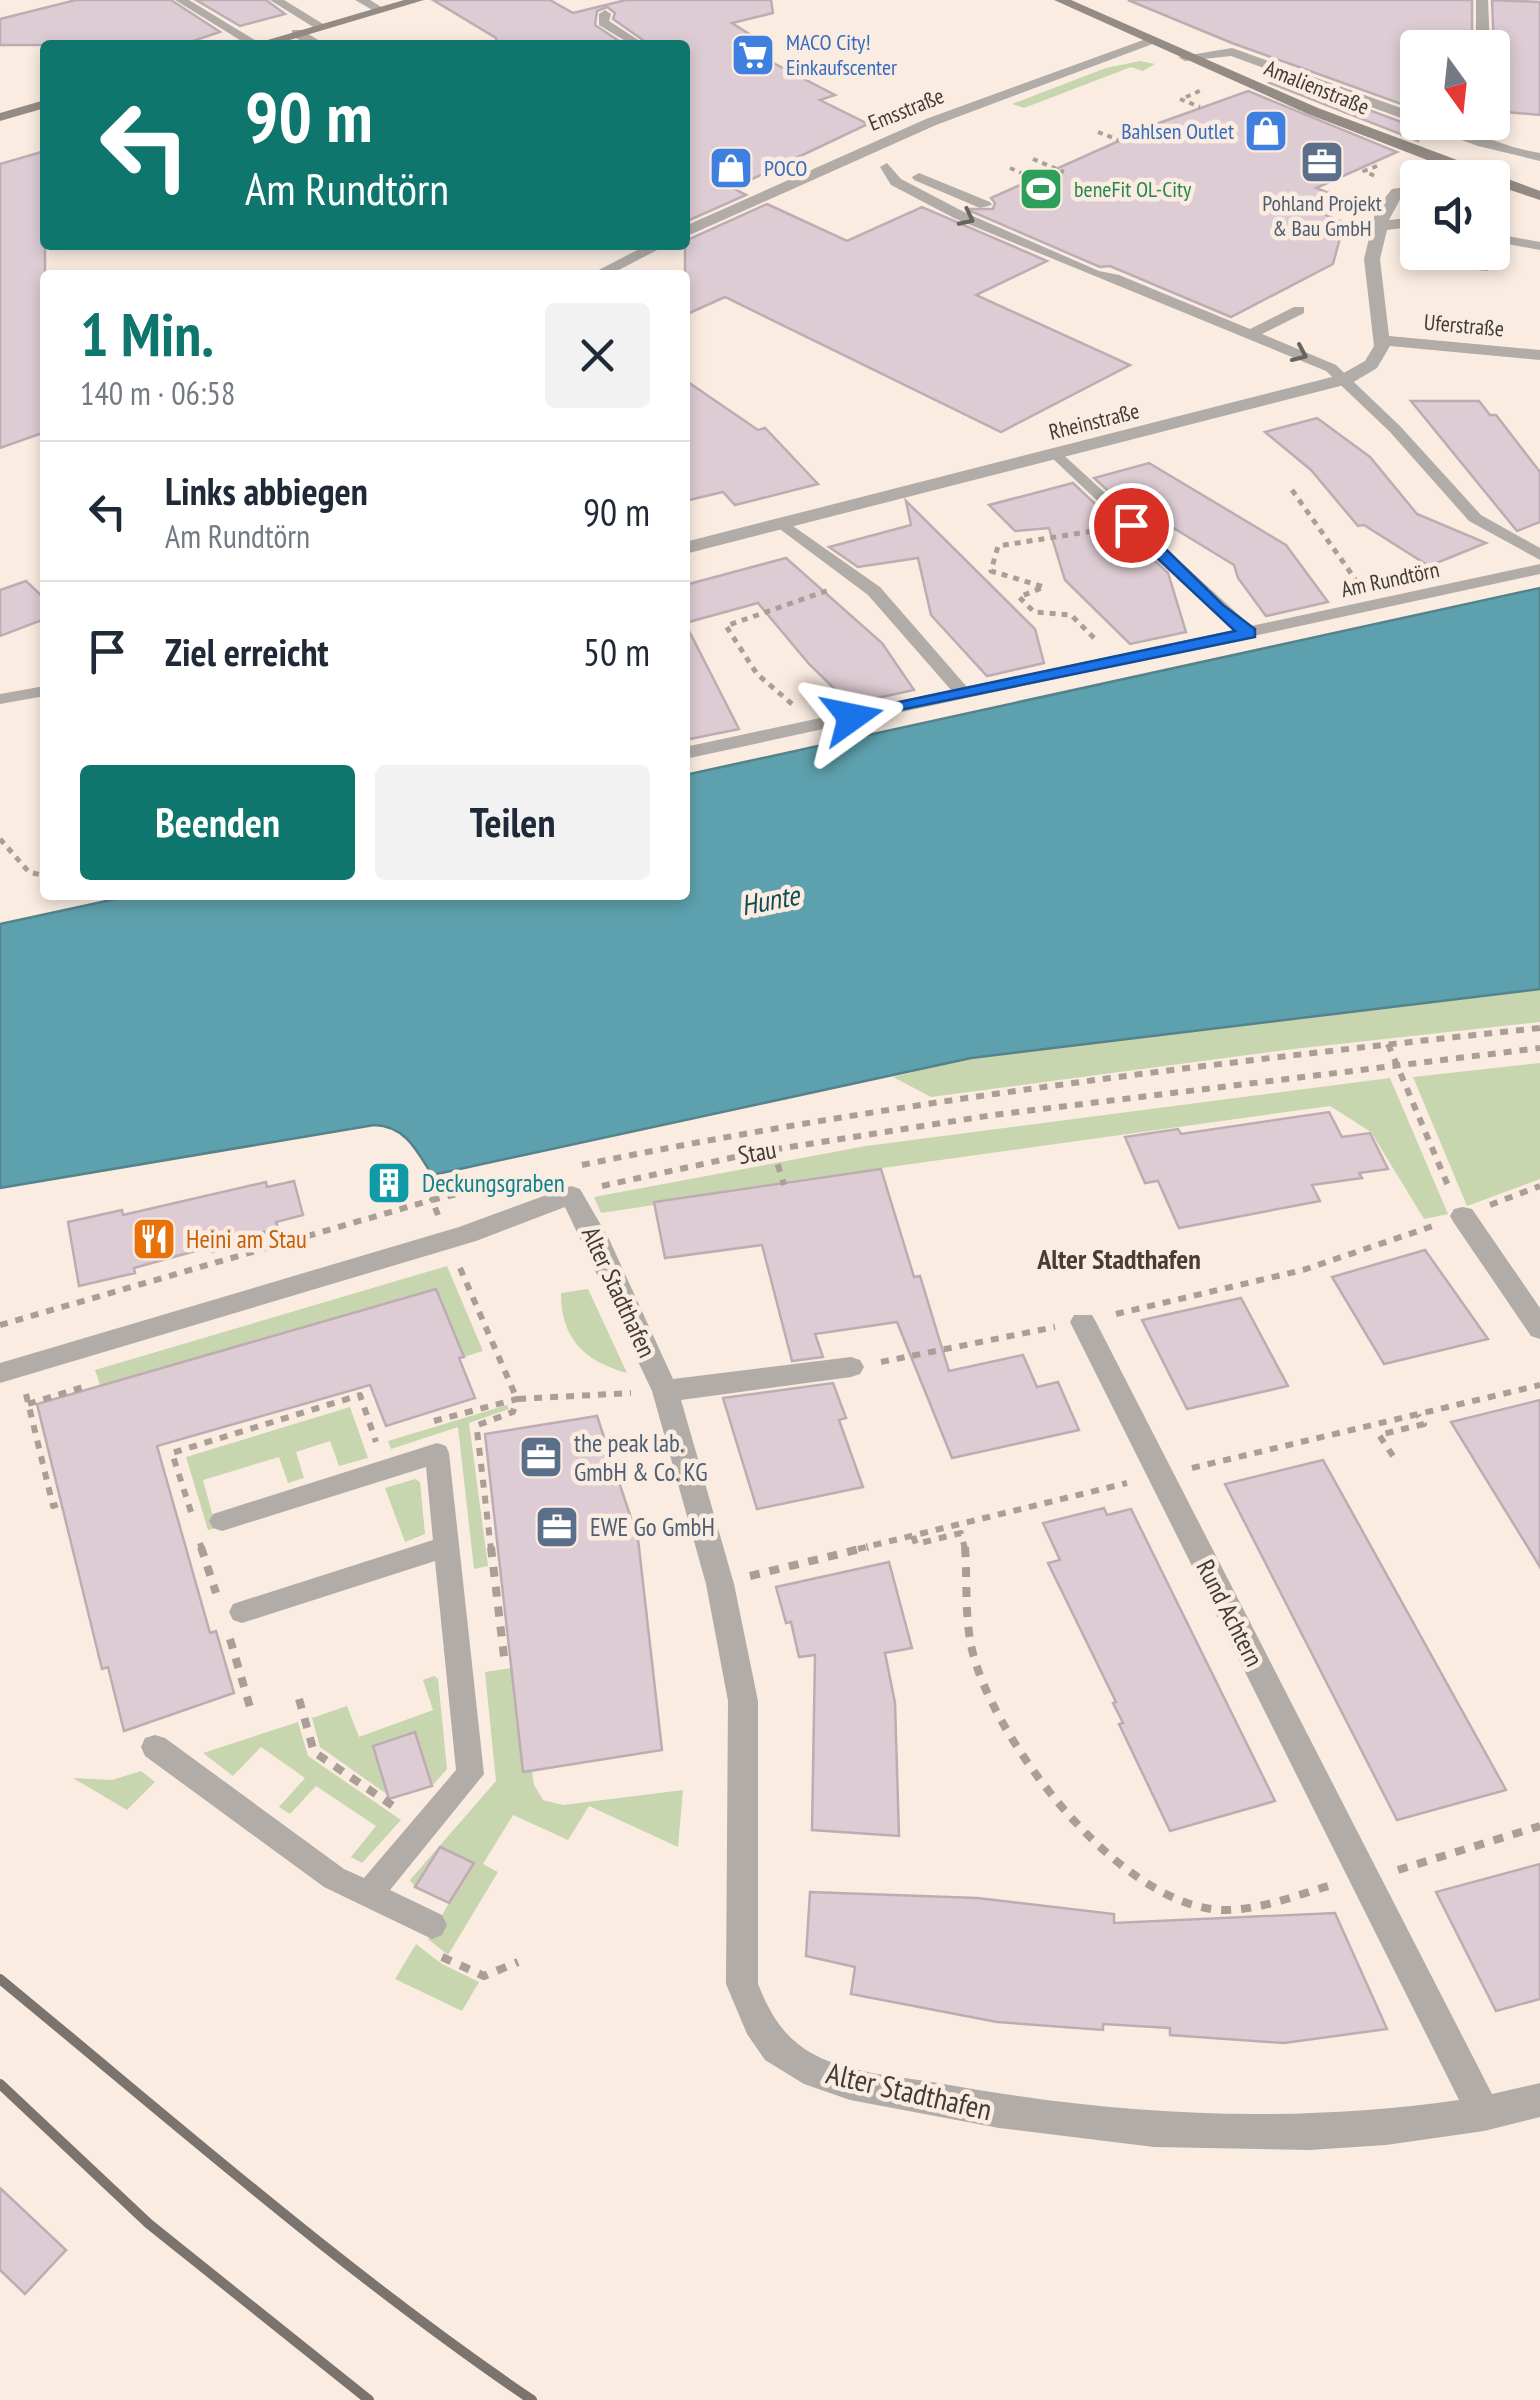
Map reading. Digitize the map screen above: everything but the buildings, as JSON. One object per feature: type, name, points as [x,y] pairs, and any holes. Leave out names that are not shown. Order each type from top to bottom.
[{"type":"street","points":[[274,40],[418,0]]},
{"type":"street","name":"Amalienstraße","points":[[1060,0],[1185,57],[1443,160]]},
{"type":"street","points":[[1482,0],[1483,30]]},
{"type":"street","points":[[298,33],[310,40]]},
{"type":"street","name":"Emsstraße","points":[[690,230],[916,128],[1151,42]]},
{"type":"street","points":[[1185,57],[1216,51],[1240,54],[1400,112]]},
{"type":"street","points":[[0,117],[40,105]]},
{"type":"street","points":[[1480,140],[1503,152],[1540,157]]},
{"type":"street","name":"Amalienstraße","points":[[1510,185],[1540,196]]},
{"type":"street","points":[[1383,340],[1372,259],[1391,197],[1400,192]]},
{"type":"street","points":[[1382,226],[1400,224]]},
{"type":"street","points":[[607,270],[649,250]]},
{"type":"street","name":"Uferstraße","points":[[1383,340],[1540,355]]},
{"type":"street","name":"Rheinstraße","points":[[690,547],[1346,379],[1371,364],[1383,340]]},
{"type":"street","points":[[0,1373],[448,1240],[571,1194]]},
{"type":"street","name":"Alter Stadthafen","points":[[571,1194],[665,1391],[720,1584],[743,1701],[742,1984],[756,2021],[784,2055],[828,2078],[1002,2113],[1166,2131],[1274,2135],[1382,2131],[1540,2100]]},
{"type":"street","points":[[1463,1216],[1540,1330]]},
{"type":"street","name":"Rund Achtern","points":[[1083,1322],[1484,2114]]},
{"type":"street","points":[[665,1391],[851,1367]]},
{"type":"lane","points":[[181,0],[249,40]]},
{"type":"lane","points":[[276,0],[322,27]]},
{"type":"lane","points":[[362,0],[380,10]]},
{"type":"lane","points":[[605,14],[603,22],[632,40]]},
{"type":"lane","points":[[887,167],[926,166]]},
{"type":"lane","points":[[887,167],[985,206]]},
{"type":"lane","points":[[887,167],[896,182],[961,216],[1331,368],[1346,379],[1476,518],[1540,555]]},
{"type":"lane","points":[[1510,240],[1540,246]]},
{"type":"lane","points":[[1436,284],[1437,270]]},
{"type":"lane","points":[[1253,334],[1298,310]]},
{"type":"lane","points":[[1058,454],[1217,608],[1249,633]]},
{"type":"lane","points":[[782,524],[874,591],[964,693]]},
{"type":"lane","name":"Am Rundtörn","points":[[690,752],[1540,569]]},
{"type":"lane","points":[[0,699],[40,693]]},
{"type":"lane","points":[[222,1521],[438,1452],[470,1774],[369,1894]]},
{"type":"lane","points":[[242,1612],[446,1547]]},
{"type":"lane","points":[[155,1747],[334,1878],[428,1923]]},
{"type":"path","points":[[1180,99],[1200,108]]},
{"type":"path","points":[[1098,132],[1120,141]]},
{"type":"path","points":[[1033,158],[1064,172]]},
{"type":"path","points":[[1367,170],[1377,166]]},
{"type":"path","points":[[1010,168],[1035,179]]},
{"type":"path","points":[[1292,490],[1360,586],[1374,582]]},
{"type":"path","points":[[1089,648],[1102,645],[1071,615],[1034,612],[1019,597],[1044,587],[991,571],[998,546],[1131,525]]},
{"type":"path","points":[[816,725],[757,674],[726,626],[858,580]]},
{"type":"path","points":[[0,839],[29,872],[40,875]]},
{"type":"path","points":[[580,1166],[865,1111],[1540,1028]]},
{"type":"path","points":[[1388,1044],[1463,1216]]},
{"type":"path","name":"Stau","points":[[571,1194],[773,1149],[1126,1096],[1540,1048]]},
{"type":"path","points":[[773,1149],[784,1186]]},
{"type":"path","points":[[0,1325],[432,1200],[524,1178]]},
{"type":"path","points":[[851,1367],[1083,1322],[1303,1270],[1540,1186]]},
{"type":"path","points":[[432,1200],[517,1399],[513,1412],[478,1425],[477,1430],[505,1665]]},
{"type":"path","points":[[262,1232],[267,1248]]},
{"type":"path","points":[[212,1246],[218,1262]]},
{"type":"path","points":[[720,1584],[1540,1385]]},
{"type":"path","points":[[62,1504],[53,1506],[28,1404],[86,1386]]},
{"type":"path","points":[[430,1422],[503,1400],[665,1391]]},
{"type":"path","points":[[1393,1456],[1379,1434],[1424,1424],[1418,1415]]},
{"type":"path","points":[[375,1439],[393,1434]]},
{"type":"path","points":[[913,1536],[916,1544],[962,1534],[967,1546],[964,1588],[968,1625],[990,1700],[1012,1738],[1066,1810],[1115,1860],[1165,1893],[1204,1908],[1232,1911],[1316,1889]]},
{"type":"path","points":[[300,1699],[314,1752],[424,1828]]},
{"type":"path","points":[[1416,1866],[1540,1826]]},
{"type":"path","points":[[428,1923],[425,1943],[477,1976],[518,1962]]},
{"type":"green space","points":[[1140,61],[1155,64],[1143,71],[1131,67],[1024,108],[1012,104],[1106,68]]},
{"type":"green space","points":[[1540,989],[1540,1022],[1293,1049],[931,1097],[893,1077],[971,1058]]},
{"type":"green space","points":[[1540,1063],[1540,1179],[1467,1206],[1413,1077]]},
{"type":"green space","points":[[1390,1078],[1448,1214],[1424,1219],[1371,1132],[1330,1106],[788,1181],[788,1185],[601,1213],[594,1197],[866,1146]]},
{"type":"green space","points":[[447,1266],[483,1351],[464,1357],[436,1289],[100,1385],[95,1370]]},
{"type":"green space","points":[[588,1289],[627,1373],[587,1355],[565,1323],[561,1293]]},
{"type":"green space","points":[[507,1405],[509,1409],[469,1423],[488,1566],[474,1569],[458,1427],[391,1449],[388,1441]]},
{"type":"green space","points":[[350,1407],[368,1458],[339,1466],[330,1441],[296,1452],[304,1478],[288,1483],[279,1457],[203,1480],[216,1528],[208,1530],[186,1457]]},
{"type":"green space","points":[[415,1479],[420,1482],[425,1534],[405,1542],[385,1488]]},
{"type":"green space","points":[[512,1668],[523,1771],[532,1771],[534,1785],[543,1800],[563,1805],[683,1790],[678,1847],[589,1806],[568,1840],[513,1815],[483,1864],[498,1872],[448,1955],[428,1939],[449,1903],[440,1847],[415,1887],[410,1880],[496,1781],[485,1672]]},
{"type":"green space","points":[[434,1676],[438,1679],[447,1769],[432,1786],[414,1732],[373,1746],[388,1795],[320,1747],[312,1718],[347,1706],[359,1737],[433,1710],[423,1680]]},
{"type":"green space","points":[[298,1722],[308,1756],[401,1820],[362,1863],[351,1857],[376,1826],[316,1786],[290,1814],[279,1807],[305,1778],[261,1747],[233,1776],[203,1753]]},
{"type":"green space","points":[[141,1771],[155,1782],[127,1810],[73,1778],[112,1780]]},
{"type":"green space","points":[[416,1944],[442,1964],[479,1982],[462,2011],[395,1979]]},
{"type":"water","name":"Hunte","points":[[1540,588],[1540,989],[971,1058],[432,1175],[402,1135],[374,1125],[0,1188],[0,924],[111,900],[690,900],[690,774]]},
{"type":"railway","points":[[0,1979],[327,2249],[532,2400]]},
{"type":"railway","points":[[0,2084],[149,2224],[369,2400]]},
{"type":"place","name":"MACO City! Einkaufscenter","points":[[753,55]]},
{"type":"place","name":"Bahlsen Outlet","points":[[1266,131]]},
{"type":"place","name":"Pohland Projekt & Bau GmbH","points":[[1322,162]]},
{"type":"place","name":"POCO","points":[[731,168]]},
{"type":"place","name":"beneFit OL-City","points":[[1041,189]]},
{"type":"place","name":"Deckungsgraben","points":[[389,1183]]},
{"type":"place","name":"Heini am Stau","points":[[154,1239]]},
{"type":"place","name":"the peak lab. GmbH & Co. KG","points":[[541,1457]]},
{"type":"place","name":"EWE Go GmbH","points":[[557,1527]]},
{"type":"district","name":"Alter Stadthafen","points":[[1119,1259]]},
{"type":"route","points":[[852,717],[1249,633],[1217,608],[1131,525]]}]
